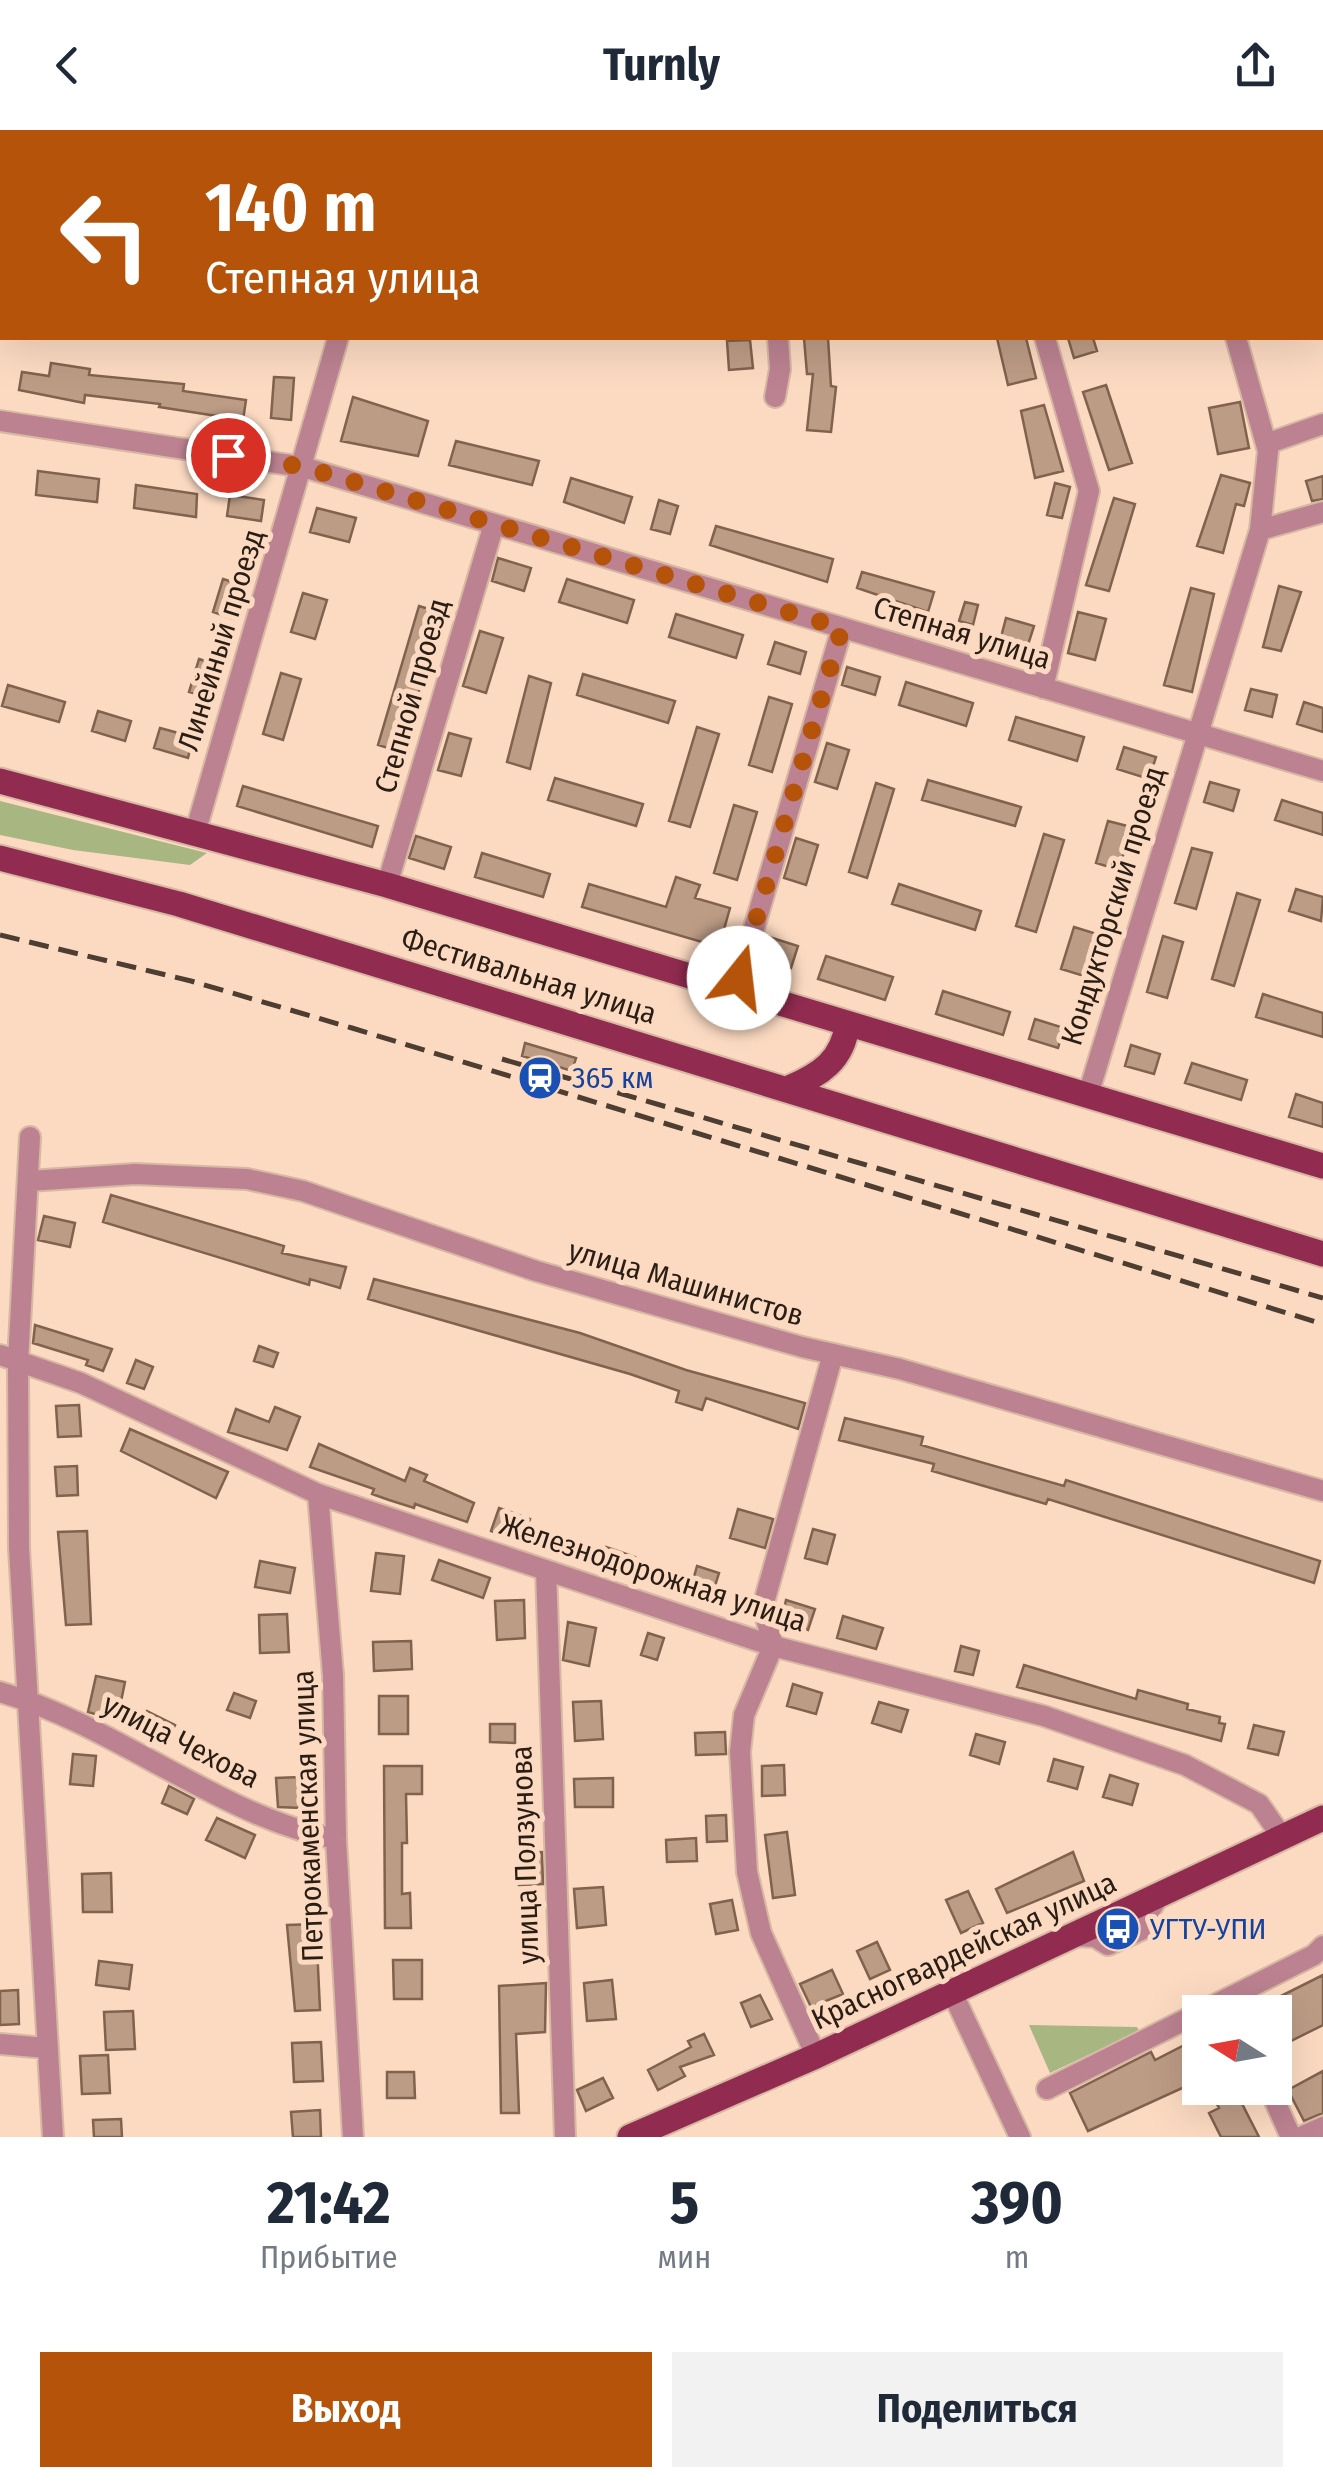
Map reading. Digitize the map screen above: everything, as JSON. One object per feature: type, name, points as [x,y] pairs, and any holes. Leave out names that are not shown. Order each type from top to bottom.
[{"type":"main road","name":"Фестивальная улица","points":[[0,781],[196,830],[386,885],[734,993],[1323,1166]]},
{"type":"main road","name":"Фестивальная улица","points":[[0,858],[179,904],[1323,1254]]},
{"type":"main road","points":[[789,1088],[828,1067],[840,1050],[847,1024]]},
{"type":"main road","name":"Красногвардейская улица","points":[[630,2137],[816,2056],[1323,1818]]},
{"type":"street","name":"Линейный проезд","points":[[196,830],[304,467],[337,340]]},
{"type":"street","points":[[775,397],[780,369],[778,340]]},
{"type":"street","points":[[1042,688],[1088,491],[1046,340]]},
{"type":"street","name":"Кондукторский проезд","points":[[1088,1095],[1260,530],[1266,444],[1237,340]]},
{"type":"street","name":"Степная улица","points":[[0,420],[304,467],[1323,772]]},
{"type":"street","points":[[1266,444],[1323,424]]},
{"type":"street","points":[[1260,530],[1323,512]]},
{"type":"street","name":"Степной проезд","points":[[386,885],[494,524]]},
{"type":"street","points":[[734,993],[842,628]]},
{"type":"street","points":[[30,1137],[29,1181],[9,1358],[53,2137]]},
{"type":"street","name":"улица Машинистов","points":[[29,1181],[134,1174],[247,1179],[303,1192],[524,1268],[833,1354],[900,1368],[1323,1491]]},
{"type":"street","points":[[816,2056],[760,1933],[747,1872],[740,1752],[744,1715],[772,1646],[763,1606],[833,1354]]},
{"type":"street","name":"Железнодорожная улица","points":[[9,1358],[81,1383],[318,1494],[772,1646],[1044,1716],[1169,1759],[1260,1804],[1282,1837]]},
{"type":"street","name":"Петрокаменская улица","points":[[318,1494],[333,1675],[336,1839],[353,2137]]},
{"type":"street","name":"улица Ползунова","points":[[546,1570],[565,2137]]},
{"type":"street","name":"улица Чехова","points":[[0,1692],[27,1700],[278,1824],[336,1839]]},
{"type":"street","points":[[1047,2088],[1323,1946]]},
{"type":"street","points":[[952,1992],[1020,2137]]},
{"type":"street","points":[[0,2044],[46,2048]]},
{"type":"street","points":[[1277,2105],[1291,2137]]},
{"type":"street","points":[[1300,2137],[1323,2126]]},
{"type":"green space","points":[[0,801],[207,853],[190,865],[73,850],[0,835]]},
{"type":"green space","points":[[1029,2025],[1137,2027],[1139,2031],[1050,2073]]},
{"type":"building","points":[[750,340],[753,368],[729,370],[727,341]]},
{"type":"building","points":[[804,340],[828,340],[831,386],[836,387],[831,432],[807,430],[813,374],[807,374]]},
{"type":"building","points":[[997,340],[1026,340],[1036,378],[1008,385]]},
{"type":"building","points":[[1069,340],[1094,340],[1097,351],[1074,358]]},
{"type":"building","points":[[51,363],[90,369],[89,375],[184,384],[183,391],[246,400],[243,420],[159,407],[160,404],[85,395],[84,403],[19,390],[22,372],[49,376]]},
{"type":"building","points":[[274,377],[294,378],[291,420],[271,418]]},
{"type":"building","points":[[1106,385],[1132,463],[1109,470],[1083,392]]},
{"type":"building","points":[[353,397],[428,421],[418,456],[341,441]]},
{"type":"building","points":[[1240,402],[1249,448],[1218,454],[1209,408]]},
{"type":"building","points":[[1044,405],[1063,471],[1035,478],[1021,411]]},
{"type":"building","points":[[456,441],[539,461],[532,485],[449,465]]},
{"type":"building","points":[[38,471],[99,479],[97,502],[36,495]]},
{"type":"building","points":[[1221,475],[1250,483],[1244,506],[1236,504],[1223,553],[1197,546]]},
{"type":"building","points":[[1323,476],[1323,499],[1312,501],[1306,481]]},
{"type":"building","points":[[571,478],[632,497],[624,523],[564,502]]},
{"type":"building","points":[[1055,483],[1070,487],[1062,518],[1047,515]]},
{"type":"building","points":[[136,485],[197,494],[196,517],[134,508]]},
{"type":"building","points":[[230,495],[264,500],[261,521],[227,516]]},
{"type":"building","points":[[1114,498],[1135,504],[1109,591],[1086,585]]},
{"type":"building","points":[[659,500],[678,506],[670,534],[651,529]]},
{"type":"building","points":[[317,508],[356,518],[349,542],[310,532]]},
{"type":"building","points":[[716,526],[833,559],[827,582],[710,545]]},
{"type":"building","points":[[498,558],[531,568],[524,591],[492,581]]},
{"type":"building","points":[[862,572],[934,592],[928,612],[857,588]]},
{"type":"building","points":[[223,579],[243,585],[233,619],[213,612]]},
{"type":"building","points":[[567,579],[634,600],[627,623],[559,602]]},
{"type":"building","points":[[1279,586],[1301,592],[1281,651],[1263,647]]},
{"type":"building","points":[[1191,588],[1214,594],[1192,692],[1164,685]]},
{"type":"building","points":[[303,593],[327,600],[315,639],[291,632]]},
{"type":"building","points":[[965,602],[978,605],[973,625],[959,621]]},
{"type":"building","points":[[419,606],[442,613],[401,752],[378,745]]},
{"type":"building","points":[[1078,612],[1106,619],[1095,660],[1068,653]]},
{"type":"building","points":[[676,614],[743,635],[736,658],[669,637]]},
{"type":"building","points":[[1006,618],[1034,626],[1028,645],[1001,637]]},
{"type":"building","points":[[480,631],[503,638],[486,693],[463,686]]},
{"type":"building","points":[[775,642],[806,652],[800,674],[768,664]]},
{"type":"building","points":[[199,659],[219,665],[210,698],[189,692]]},
{"type":"building","points":[[847,667],[880,677],[875,695],[842,685]]},
{"type":"building","points":[[281,673],[301,679],[283,740],[263,734]]},
{"type":"building","points":[[583,674],[675,701],[668,723],[577,695]]},
{"type":"building","points":[[529,676],[551,683],[530,769],[507,762]]},
{"type":"building","points":[[906,682],[973,703],[966,726],[899,705]]},
{"type":"building","points":[[8,685],[65,702],[59,722],[2,706]]},
{"type":"building","points":[[1251,689],[1277,695],[1272,717],[1245,710]]},
{"type":"building","points":[[769,697],[792,704],[772,772],[749,765]]},
{"type":"building","points":[[1304,702],[1323,708],[1323,732],[1297,724]]},
{"type":"building","points":[[98,711],[131,721],[125,741],[92,731]]},
{"type":"building","points":[[1016,717],[1084,737],[1077,761],[1009,740]]},
{"type":"building","points":[[697,727],[719,734],[690,827],[669,821]]},
{"type":"building","points":[[160,728],[193,737],[188,758],[154,748]]},
{"type":"building","points":[[449,733],[471,739],[461,776],[438,770]]},
{"type":"building","points":[[827,743],[849,750],[837,789],[815,782]]},
{"type":"building","points":[[1124,747],[1156,757],[1149,779],[1117,769]]},
{"type":"building","points":[[555,778],[643,804],[636,826],[548,800]]},
{"type":"building","points":[[928,780],[1021,807],[1015,826],[922,800]]},
{"type":"building","points":[[1210,782],[1239,790],[1233,811],[1204,802]]},
{"type":"building","points":[[876,783],[894,789],[867,878],[849,872]]},
{"type":"building","points":[[243,786],[378,826],[372,847],[237,806]]},
{"type":"building","points":[[1282,800],[1323,813],[1323,835],[1275,820]]},
{"type":"building","points":[[734,805],[757,812],[737,880],[714,873]]},
{"type":"building","points":[[1108,821],[1131,827],[1119,870],[1096,863]]},
{"type":"building","points":[[1044,834],[1064,840],[1036,932],[1016,926]]},
{"type":"building","points":[[416,836],[451,847],[444,869],[409,858]]},
{"type":"building","points":[[796,838],[818,845],[806,885],[784,878]]},
{"type":"building","points":[[1192,848],[1212,853],[1196,909],[1175,903]]},
{"type":"building","points":[[482,853],[550,874],[543,897],[475,877]]},
{"type":"building","points":[[676,877],[700,885],[695,898],[730,908],[719,947],[582,907],[589,884],[666,907]]},
{"type":"building","points":[[899,884],[981,911],[975,930],[892,904]]},
{"type":"building","points":[[1296,889],[1323,897],[1321,921],[1289,911]]},
{"type":"building","points":[[1237,893],[1260,900],[1234,986],[1212,979]]},
{"type":"building","points":[[1074,927],[1097,934],[1084,976],[1061,969]]},
{"type":"building","points":[[766,936],[798,946],[791,968],[760,958]]},
{"type":"building","points":[[1163,936],[1183,942],[1167,998],[1147,992]]},
{"type":"building","points":[[826,956],[893,977],[885,1000],[818,979]]},
{"type":"building","points":[[943,991],[1010,1012],[1003,1035],[936,1014]]},
{"type":"building","points":[[1263,994],[1323,1013],[1323,1037],[1256,1017]]},
{"type":"building","points":[[1035,1019],[1064,1028],[1058,1048],[1029,1039]]},
{"type":"building","points":[[525,1043],[576,1058],[572,1071],[522,1056]]},
{"type":"building","points":[[1131,1045],[1160,1054],[1154,1074],[1125,1066]]},
{"type":"building","points":[[1192,1063],[1247,1080],[1241,1100],[1185,1083]]},
{"type":"building","points":[[1296,1094],[1323,1103],[1323,1127],[1289,1117]]},
{"type":"building","points":[[111,1195],[284,1246],[282,1253],[346,1267],[340,1288],[310,1279],[309,1285],[103,1222]]},
{"type":"building","points":[[44,1216],[75,1223],[70,1247],[38,1240]]},
{"type":"building","points":[[374,1279],[580,1333],[686,1370],[805,1403],[798,1429],[706,1398],[702,1410],[676,1402],[679,1391],[630,1374],[368,1299]]},
{"type":"building","points":[[35,1325],[112,1349],[103,1371],[86,1365],[88,1360],[33,1343]]},
{"type":"building","points":[[259,1346],[278,1353],[273,1367],[254,1361]]},
{"type":"building","points":[[136,1360],[153,1367],[144,1389],[127,1383]]},
{"type":"building","points":[[79,1405],[81,1436],[58,1437],[56,1406]]},
{"type":"building","points":[[275,1407],[300,1417],[287,1450],[228,1432],[236,1409],[269,1422]]},
{"type":"building","points":[[845,1418],[923,1437],[921,1445],[1064,1486],[1066,1480],[1320,1561],[1314,1583],[1048,1499],[1046,1504],[932,1471],[934,1464],[839,1440]]},
{"type":"building","points":[[130,1429],[228,1472],[216,1498],[121,1451]]},
{"type":"building","points":[[319,1444],[405,1481],[410,1468],[427,1475],[424,1481],[474,1503],[467,1522],[415,1504],[414,1508],[389,1500],[372,1494],[374,1489],[310,1467]]},
{"type":"building","points":[[77,1466],[78,1495],[57,1496],[55,1467]]},
{"type":"building","points":[[499,1508],[530,1519],[522,1542],[491,1531]]},
{"type":"building","points":[[738,1509],[773,1519],[765,1548],[730,1538]]},
{"type":"building","points":[[813,1529],[835,1535],[827,1564],[805,1558]]},
{"type":"building","points":[[87,1531],[91,1624],[66,1625],[58,1532]]},
{"type":"building","points":[[606,1547],[635,1557],[628,1579],[599,1569]]},
{"type":"building","points":[[376,1553],[404,1556],[400,1594],[371,1591]]},
{"type":"building","points":[[439,1560],[490,1578],[483,1598],[432,1580]]},
{"type":"building","points":[[260,1561],[295,1568],[290,1593],[255,1587]]},
{"type":"building","points":[[697,1566],[719,1573],[710,1602],[689,1595]]},
{"type":"building","points":[[524,1600],[525,1638],[497,1640],[495,1601]]},
{"type":"building","points":[[786,1600],[815,1609],[808,1630],[781,1622]]},
{"type":"building","points":[[287,1614],[289,1652],[260,1653],[259,1615]]},
{"type":"building","points":[[843,1616],[883,1628],[876,1649],[837,1638]]},
{"type":"building","points":[[568,1622],[596,1628],[589,1666],[563,1660]]},
{"type":"building","points":[[648,1633],[664,1638],[657,1660],[641,1655]]},
{"type":"building","points":[[411,1641],[412,1669],[374,1671],[373,1642]]},
{"type":"building","points":[[961,1646],[979,1651],[973,1675],[955,1671]]},
{"type":"building","points":[[1024,1665],[1136,1699],[1138,1690],[1188,1704],[1187,1709],[1220,1717],[1219,1723],[1225,1724],[1221,1741],[1017,1687]]},
{"type":"building","points":[[96,1676],[125,1682],[117,1721],[88,1712]]},
{"type":"building","points":[[793,1684],[822,1693],[816,1714],[787,1706]]},
{"type":"building","points":[[234,1693],[256,1701],[250,1718],[227,1710]]},
{"type":"building","points":[[379,1696],[408,1696],[408,1734],[379,1734]]},
{"type":"building","points":[[601,1701],[603,1739],[575,1741],[573,1702]]},
{"type":"building","points":[[879,1702],[908,1710],[901,1732],[872,1723]]},
{"type":"building","points":[[147,1711],[175,1725],[165,1746],[138,1733]]},
{"type":"building","points":[[490,1724],[515,1724],[515,1743],[490,1742]]},
{"type":"building","points":[[1254,1725],[1284,1732],[1278,1755],[1248,1748]]},
{"type":"building","points":[[725,1732],[726,1754],[696,1755],[695,1733]]},
{"type":"building","points":[[976,1734],[1005,1742],[999,1764],[970,1755]]},
{"type":"building","points":[[73,1754],[96,1756],[93,1786],[70,1784]]},
{"type":"building","points":[[1054,1759],[1083,1767],[1077,1789],[1048,1781]]},
{"type":"building","points":[[784,1765],[785,1795],[762,1796],[762,1766]]},
{"type":"building","points":[[384,1766],[422,1766],[422,1794],[406,1794],[407,1843],[402,1843],[402,1894],[410,1893],[411,1928],[385,1928]]},
{"type":"building","points":[[1110,1775],[1138,1784],[1132,1805],[1103,1797]]},
{"type":"building","points":[[300,1777],[301,1808],[278,1807],[276,1778]]},
{"type":"building","points":[[613,1778],[613,1807],[575,1807],[574,1779]]},
{"type":"building","points":[[169,1786],[194,1799],[187,1814],[162,1803]]},
{"type":"building","points":[[726,1815],[727,1841],[707,1842],[706,1816]]},
{"type":"building","points":[[217,1818],[255,1835],[245,1858],[206,1840]]},
{"type":"building","points":[[787,1832],[795,1895],[773,1898],[765,1835]]},
{"type":"building","points":[[696,1838],[697,1861],[667,1862],[666,1840]]},
{"type":"building","points":[[542,1852],[543,1884],[519,1885],[519,1853]]},
{"type":"building","points":[[1073,1852],[1084,1881],[1007,1913],[996,1889]]},
{"type":"building","points":[[111,1873],[112,1912],[83,1912],[82,1874]]},
{"type":"building","points":[[603,1887],[606,1925],[577,1928],[574,1889]]},
{"type":"building","points":[[968,1891],[983,1923],[961,1933],[946,1900]]},
{"type":"building","points":[[732,1900],[738,1930],[716,1934],[710,1904]]},
{"type":"building","points":[[316,1924],[320,2010],[295,2011],[287,1925]]},
{"type":"building","points":[[877,1942],[890,1970],[870,1979],[857,1951]]},
{"type":"building","points":[[393,1960],[422,1960],[422,1999],[394,1999]]},
{"type":"building","points":[[99,1961],[132,1965],[129,1989],[96,1985]]},
{"type":"building","points":[[832,1970],[843,1994],[811,2007],[800,1984]]},
{"type":"building","points":[[1323,1975],[1323,2025],[1292,2040],[1292,1995],[1283,1995]]},
{"type":"building","points":[[612,1980],[616,2019],[587,2021],[584,1983]]},
{"type":"building","points":[[546,1983],[545,2032],[516,2034],[519,2113],[501,2113],[499,1986]]},
{"type":"building","points":[[18,1990],[19,2024],[0,2025],[0,1991]]},
{"type":"building","points":[[760,1995],[772,2019],[751,2027],[741,2003]]},
{"type":"building","points":[[133,2011],[135,2049],[106,2050],[104,2012]]},
{"type":"building","points":[[704,2034],[714,2055],[680,2067],[685,2076],[658,2090],[648,2070],[691,2047],[688,2041]]},
{"type":"building","points":[[321,2042],[323,2081],[294,2082],[292,2043]]},
{"type":"building","points":[[1182,2046],[1182,2088],[1088,2131],[1070,2093],[1151,2052],[1155,2060]]},
{"type":"building","points":[[108,2055],[110,2093],[82,2094],[80,2056]]},
{"type":"building","points":[[1323,2071],[1323,2113],[1304,2121],[1292,2098],[1292,2088]]},
{"type":"building","points":[[387,2072],[414,2072],[415,2098],[387,2098]]},
{"type":"building","points":[[603,2078],[613,2098],[586,2111],[577,2090]]},
{"type":"building","points":[[1217,2105],[1243,2105],[1259,2137],[1221,2137],[1209,2113],[1219,2108]]},
{"type":"building","points":[[320,2110],[321,2137],[293,2137],[291,2112]]},
{"type":"building","points":[[121,2119],[122,2137],[94,2137],[93,2120]]},
{"type":"railway","points":[[0,935],[191,981],[352,1028],[1323,1324]]},
{"type":"railway","points":[[502,1059],[1323,1298]]},
{"type":"place","name":"365 км","points":[[540,1078]]},
{"type":"place","name":"УГТУ-УПИ","points":[[1118,1929]]},
{"type":"route","points":[[228,455],[304,467],[842,628],[739,978]]}]
